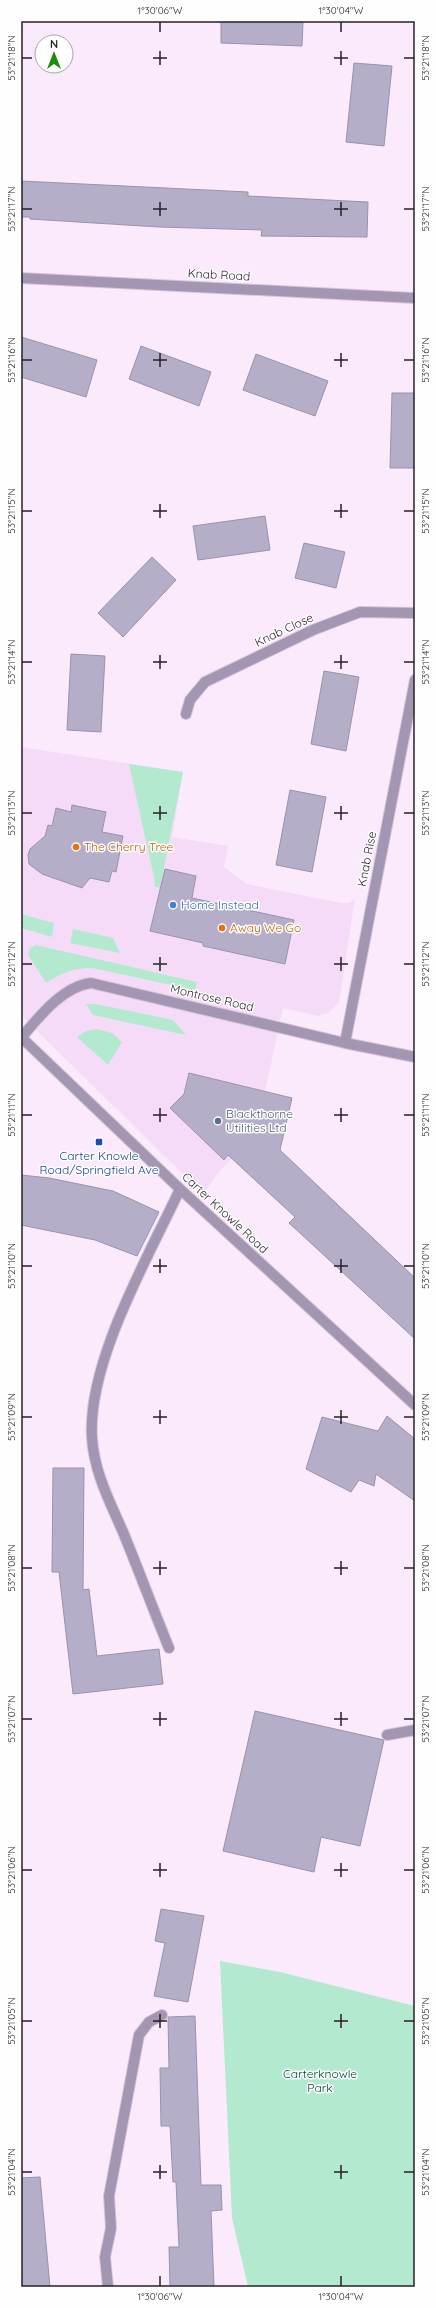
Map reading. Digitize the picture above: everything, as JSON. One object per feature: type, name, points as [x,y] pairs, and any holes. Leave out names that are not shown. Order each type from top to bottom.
[{"type":"street","name":"Knab Road","points":[[21,278],[415,298]]},
{"type":"street","name":"Knab Close","points":[[186,714],[190,700],[205,682],[312,630],[360,612],[415,613]]},
{"type":"street","name":"Knab Rise","points":[[345,1043],[415,680]]},
{"type":"street","name":"Montrose Road","points":[[21,1037],[52,1005],[67,993],[81,984],[91,983],[345,1043],[415,1057]]},
{"type":"street","name":"Carter Knowle Road","points":[[21,1037],[180,1189],[415,1405]]},
{"type":"street","points":[[169,1648],[107,1498],[92,1438],[92,1413],[108,1346],[180,1189]]},
{"type":"street","points":[[387,1735],[415,1730]]},
{"type":"street","points":[[108,2287],[105,2257],[111,2228],[109,2196],[139,2035],[149,2022],[162,2015]]},
{"type":"shaded area","points":[[21,747],[183,772],[172,837],[228,846],[224,867],[247,884],[341,903],[349,903],[355,898],[339,1003],[328,1013],[318,1016],[283,1008],[256,1134],[218,1173],[203,1194],[21,1015]]},
{"type":"green space","points":[[129,764],[183,772],[160,888],[154,886],[155,882]]},
{"type":"green space","points":[[21,914],[54,923],[52,937],[21,928]]},
{"type":"green space","points":[[73,929],[113,938],[120,953],[70,943]]},
{"type":"green space","points":[[36,945],[197,982],[195,990],[92,968],[68,972],[57,976],[46,983],[28,955],[30,948]]},
{"type":"green space","points":[[86,1004],[96,1004],[173,1020],[186,1035],[93,1015]]},
{"type":"green space","points":[[97,1029],[112,1033],[122,1042],[108,1065],[77,1037],[86,1031]]},
{"type":"green space","name":"Carterknowle Park","points":[[220,1961],[280,1972],[415,2006],[415,2287],[248,2287],[232,2218]]},
{"type":"building","points":[[221,21],[303,21],[302,46],[221,43]]},
{"type":"building","points":[[354,63],[392,66],[384,146],[346,142]]},
{"type":"building","points":[[21,181],[248,192],[248,196],[368,202],[367,237],[261,236],[262,230],[159,227],[30,219],[30,217],[21,217]]},
{"type":"building","points":[[21,337],[97,360],[86,397],[21,377]]},
{"type":"building","points":[[141,346],[211,372],[199,406],[129,379]]},
{"type":"building","points":[[256,354],[328,381],[315,416],[243,390]]},
{"type":"building","points":[[392,393],[415,393],[415,468],[390,468]]},
{"type":"building","points":[[265,516],[270,550],[198,560],[193,526]]},
{"type":"building","points":[[304,543],[345,552],[336,588],[295,578]]},
{"type":"building","points":[[152,557],[176,580],[123,637],[98,613]]},
{"type":"building","points":[[71,654],[105,656],[101,732],[67,730]]},
{"type":"building","points":[[324,671],[359,677],[346,751],[311,744]]},
{"type":"building","points":[[290,790],[326,797],[312,872],[276,865]]},
{"type":"building","name":"The Cherry Tree","points":[[72,805],[106,812],[102,832],[123,836],[116,872],[112,871],[109,882],[90,878],[82,888],[42,874],[29,864],[28,855],[30,849],[45,836],[48,825],[52,826],[56,808],[71,812]]},
{"type":"building","points":[[165,869],[196,876],[192,898],[294,920],[285,964],[203,946],[203,943],[150,931]]},
{"type":"building","points":[[189,1073],[292,1098],[280,1150],[415,1278],[415,1339],[289,1223],[295,1217],[228,1155],[224,1160],[170,1108],[184,1094]]},
{"type":"building","points":[[21,1175],[49,1178],[113,1191],[159,1212],[137,1256],[95,1240],[21,1225]]},
{"type":"building","points":[[387,1416],[415,1439],[415,1501],[376,1474],[374,1486],[359,1480],[351,1492],[306,1469],[322,1417],[378,1431]]},
{"type":"building","points":[[53,1468],[84,1468],[83,1590],[89,1589],[97,1656],[159,1649],[163,1684],[73,1694],[59,1572],[52,1572]]},
{"type":"building","points":[[255,1711],[384,1740],[360,1846],[321,1837],[314,1872],[223,1851]]},
{"type":"building","points":[[161,1909],[204,1916],[188,2002],[154,1996],[165,1943],[155,1941]]},
{"type":"building","points":[[195,2016],[201,2185],[221,2185],[222,2210],[211,2211],[214,2287],[170,2287],[169,2247],[179,2247],[176,2182],[173,2182],[170,2126],[161,2126],[160,2068],[169,2068],[168,2017]]},
{"type":"building","points":[[40,2177],[50,2287],[21,2287],[21,2178]]},
{"type":"place","name":"The Cherry Tree","points":[[76,847]]},
{"type":"place","name":"Home Instead","points":[[173,905]]},
{"type":"place","name":"Away We Go","points":[[222,928]]},
{"type":"place","name":"Blackthorne Utilities Ltd","points":[[218,1121]]},
{"type":"place","name":"Carter Knowle Road/Springfield Ave","points":[[99,1142]]}]
